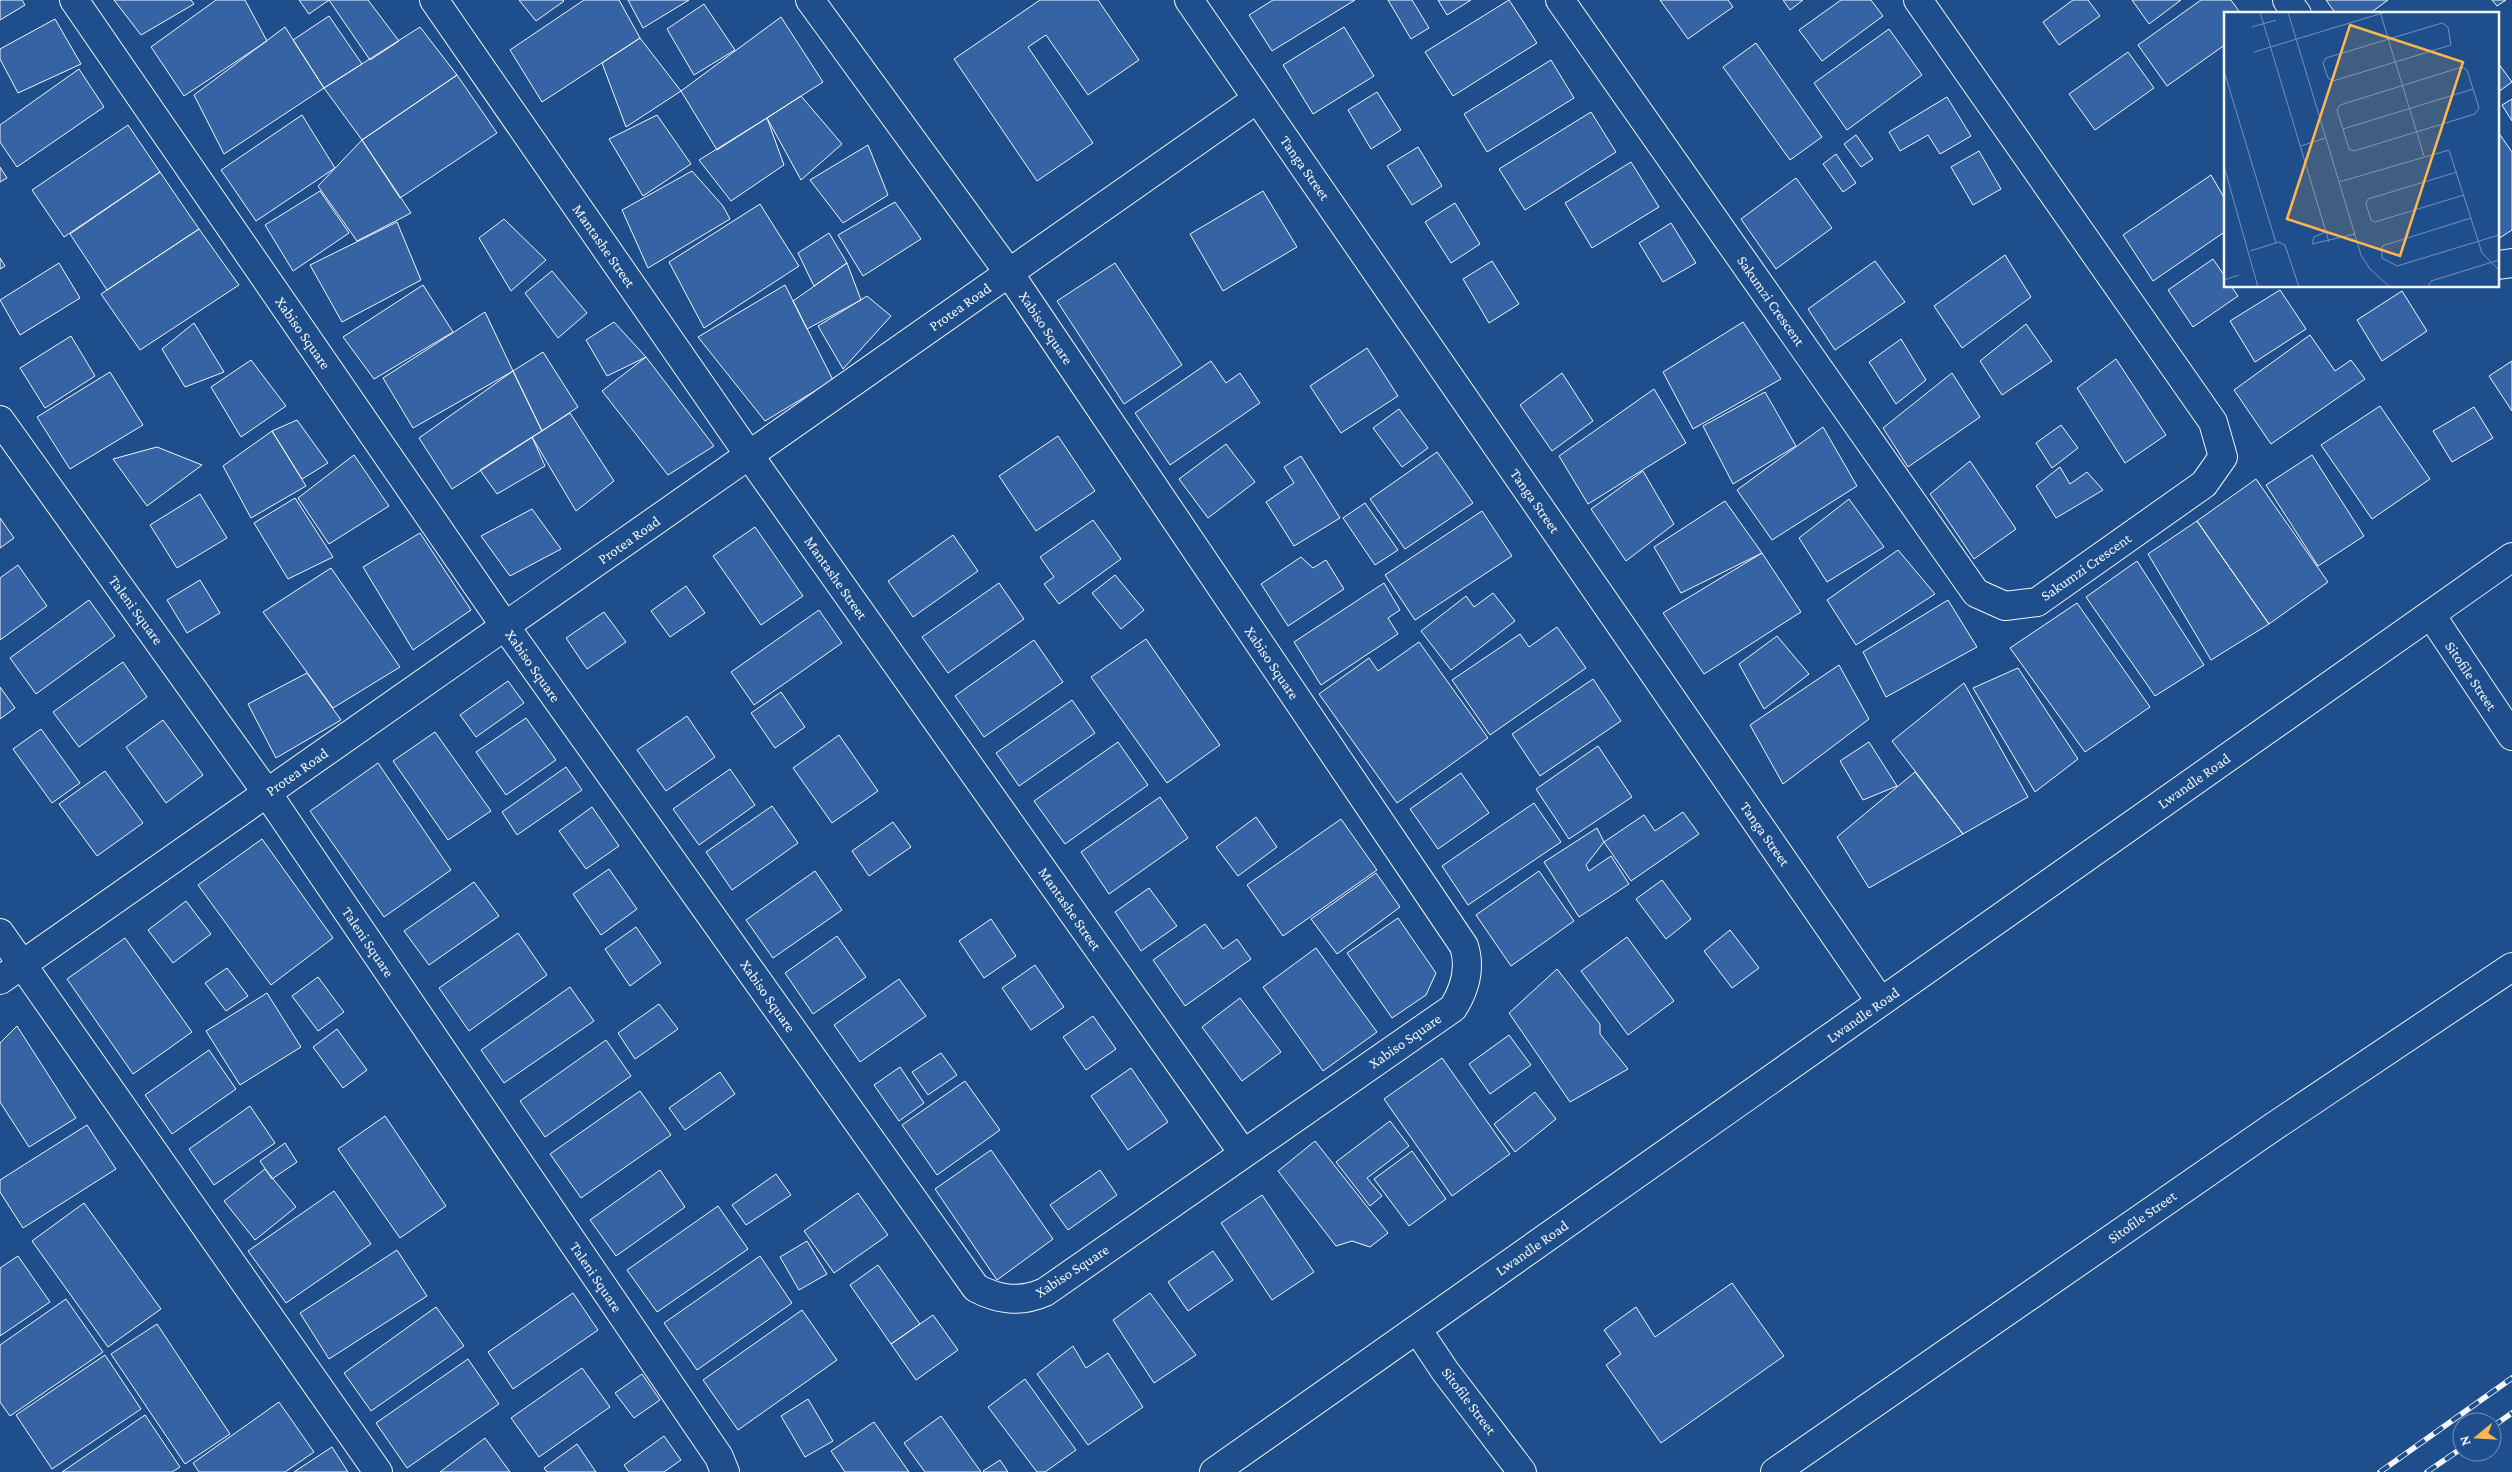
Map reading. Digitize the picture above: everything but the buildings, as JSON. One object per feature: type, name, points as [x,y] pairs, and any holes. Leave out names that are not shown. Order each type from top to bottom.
[{"type":"street","name":"Xabiso Square","points":[[74,0],[505,626],[976,1288],[990,1296],[1013,1300],[1031,1298],[1045,1292],[1453,1008],[1462,994],[1464,986],[1466,954],[1464,946],[1009,273],[810,0]]},
{"type":"street","name":"Mantashe Street","points":[[434,0],[749,455],[1243,1153]]},
{"type":"street","name":"Tanga Street","points":[[1189,0],[1882,1002]]},
{"type":"street","name":"Sakumzi Crescent","points":[[1560,0],[1976,593],[2005,606],[2037,602],[2204,484],[2222,457],[2213,422],[1918,0]]},
{"type":"street","points":[[2287,0],[2296,12]]},
{"type":"street","name":"Protea Road","points":[[0,980],[1257,100]]},
{"type":"street","name":"Taleni Square","points":[[0,420],[267,793],[719,1457],[725,1472]]},
{"type":"street","name":"Lwandle Road","points":[[1214,1472],[2512,557]]},
{"type":"street","name":"Sitofile Street","points":[[2431,615],[2512,736]]},
{"type":"street","points":[[0,933],[378,1472]]},
{"type":"street","name":"Sitofile Street","points":[[1775,1472],[2273,1127],[2512,967]]},
{"type":"street","name":"Sitofile Street","points":[[1418,1329],[1445,1371],[1522,1472]]},
{"type":"railway","points":[[2380,1472],[2512,1378]]},
{"type":"railway","points":[[2502,1420],[2512,1413]]},
{"type":"railway","points":[[2427,1472],[2452,1455]]}]
